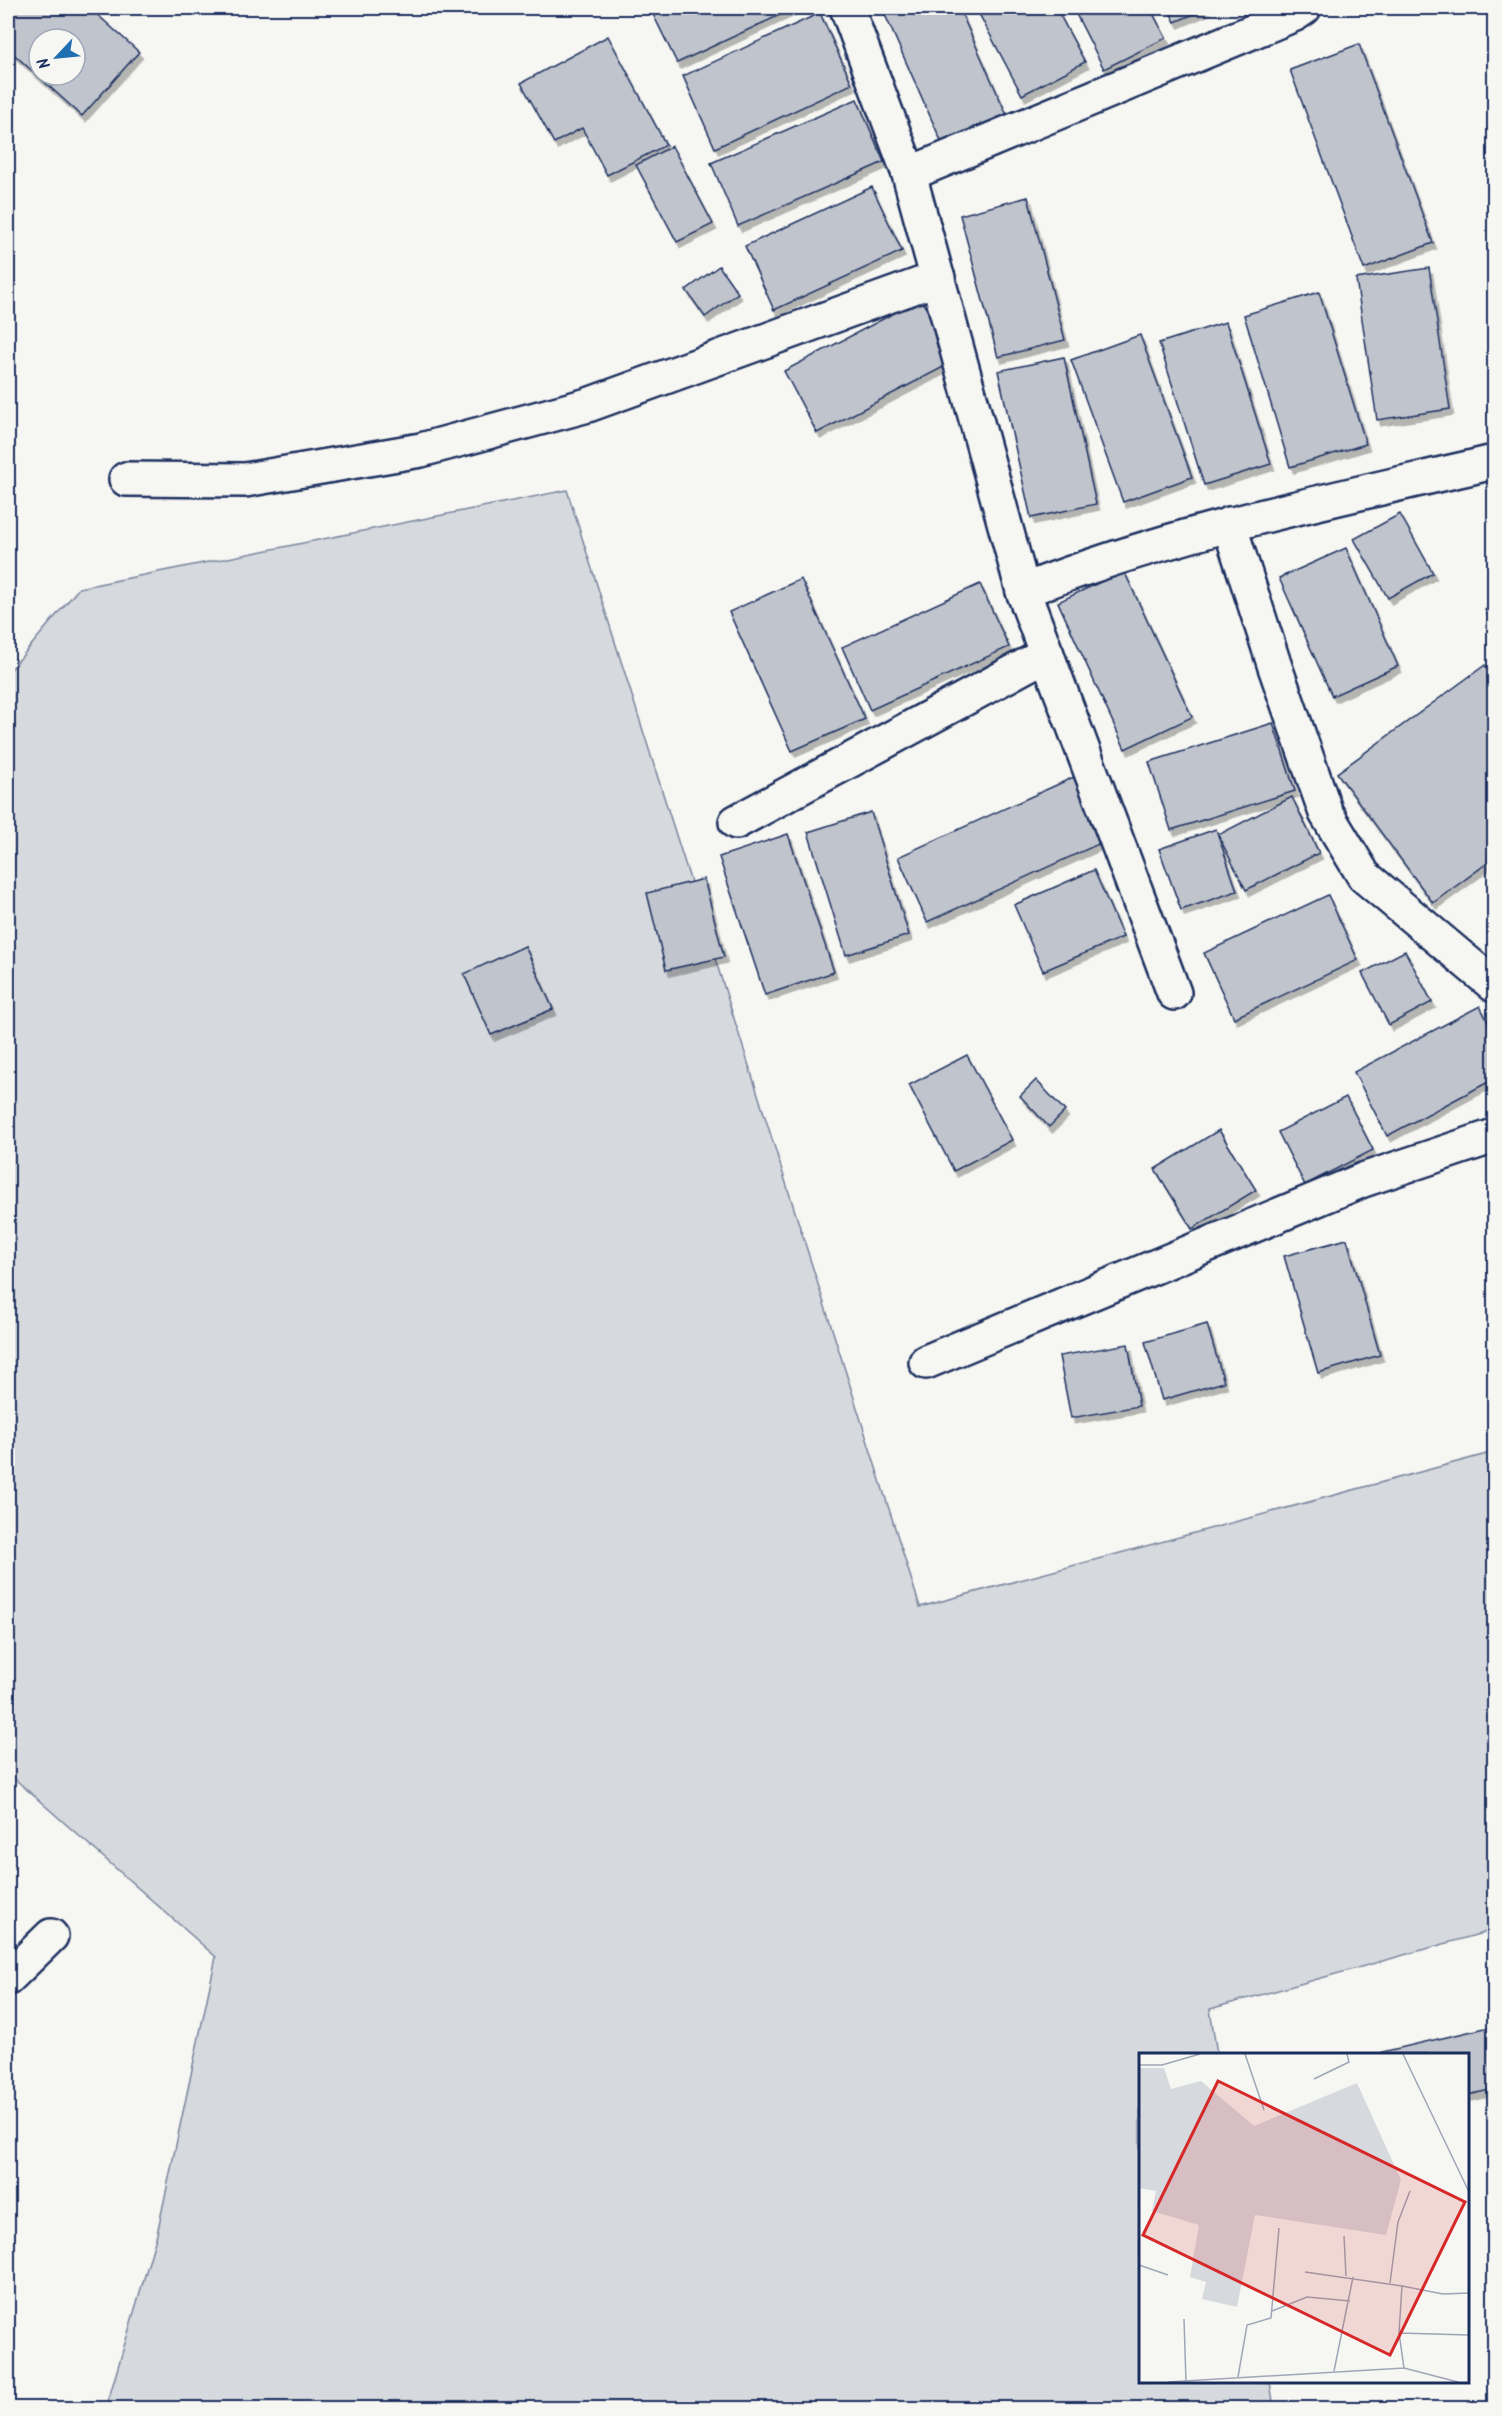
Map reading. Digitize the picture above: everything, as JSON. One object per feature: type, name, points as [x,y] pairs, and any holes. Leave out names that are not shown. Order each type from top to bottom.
[{"type":"street","points":[[847,8],[909,174],[1023,591],[1174,993]]},
{"type":"street","points":[[909,174],[1297,10]]},
{"type":"street","points":[[126,479],[245,480],[421,450],[588,405],[938,278]]},
{"type":"street","points":[[1023,591],[1078,569],[1229,524],[1494,462]]},
{"type":"street","points":[[1229,524],[1275,667],[1326,813],[1364,876],[1494,985]]},
{"type":"street","points":[[736,822],[1047,654]]},
{"type":"street","points":[[926,1362],[1363,1180],[1494,1136]]},
{"type":"street","points":[[8,1978],[51,1936]]},
{"type":"shaded area","points":[[567,490],[920,1607],[1494,1452],[1494,1930],[1210,2009],[1217,2053],[1139,2053],[1139,2383],[1270,2383],[1274,2408],[106,2408],[157,2234],[216,1957],[8,1773],[8,673],[79,588]]},
{"type":"building","points":[[8,8],[90,8],[139,52],[82,116],[50,87],[87,87],[87,27],[27,27],[27,66],[8,49]]},
{"type":"building","points":[[650,8],[795,8],[677,63]]},
{"type":"building","points":[[882,8],[959,8],[1007,115],[942,143]]},
{"type":"building","points":[[976,8],[1056,8],[1085,62],[1022,95]]},
{"type":"building","points":[[1073,8],[1150,8],[1166,38],[1104,69]]},
{"type":"building","points":[[1168,8],[1208,8],[1175,22]]},
{"type":"building","points":[[820,13],[852,84],[715,148],[683,76]]},
{"type":"building","points":[[608,36],[666,145],[607,175],[582,128],[554,143],[521,83]]},
{"type":"building","points":[[1359,44],[1433,243],[1364,269],[1290,70]]},
{"type":"building","points":[[857,99],[884,162],[738,226],[711,163]]},
{"type":"building","points":[[672,146],[713,224],[677,242],[636,165]]},
{"type":"building","points":[[872,187],[902,251],[774,310],[745,246]]},
{"type":"building","points":[[1028,197],[1065,340],[998,357],[960,215]]},
{"type":"building","points":[[719,266],[738,293],[705,317],[686,290]]},
{"type":"building","points":[[1429,268],[1450,409],[1377,420],[1356,279]]},
{"type":"building","points":[[1319,292],[1366,444],[1290,467],[1244,315]]},
{"type":"building","points":[[921,299],[955,361],[817,433],[784,371]]},
{"type":"building","points":[[1226,322],[1271,464],[1204,485],[1159,343]]},
{"type":"building","points":[[1140,335],[1192,477],[1123,502],[1071,360]]},
{"type":"building","points":[[1064,357],[1096,504],[1031,518],[998,371]]},
{"type":"building","points":[[1400,514],[1433,573],[1388,598],[1354,539]]},
{"type":"building","points":[[1346,548],[1398,666],[1332,696],[1279,578]]},
{"type":"building","points":[[1124,571],[1192,717],[1125,749],[1058,602]]},
{"type":"building","points":[[801,579],[865,719],[792,751],[729,612]]},
{"type":"building","points":[[980,584],[1009,647],[870,710],[842,647]]},
{"type":"building","points":[[1494,605],[1494,627],[1485,610]]},
{"type":"building","points":[[1485,665],[1494,678],[1494,858],[1433,903],[1337,773]]},
{"type":"building","points":[[1273,723],[1295,791],[1171,830],[1149,762]]},
{"type":"building","points":[[1074,777],[1103,842],[927,922],[898,857]]},
{"type":"building","points":[[1292,797],[1319,853],[1246,890],[1218,835]]},
{"type":"building","points":[[871,812],[909,935],[846,955],[808,832]]},
{"type":"building","points":[[1216,829],[1237,891],[1181,910],[1159,849]]},
{"type":"building","points":[[788,834],[834,972],[765,995],[719,857]]},
{"type":"building","points":[[1094,870],[1123,937],[1043,971],[1014,905]]},
{"type":"building","points":[[704,879],[724,957],[666,970],[647,893]]},
{"type":"building","points":[[1328,895],[1358,960],[1234,1018],[1204,953]]},
{"type":"building","points":[[525,946],[553,1009],[491,1035],[464,974]]},
{"type":"building","points":[[1405,951],[1432,1002],[1389,1025],[1362,973]]},
{"type":"building","points":[[1480,1006],[1494,1034],[1494,1079],[1387,1136],[1354,1072]]},
{"type":"building","points":[[967,1055],[1012,1140],[954,1171],[909,1085]]},
{"type":"building","points":[[1036,1080],[1065,1111],[1049,1127],[1020,1096]]},
{"type":"building","points":[[1346,1097],[1373,1150],[1305,1185],[1278,1132]]},
{"type":"building","points":[[1219,1130],[1256,1190],[1192,1229],[1155,1169]]},
{"type":"building","points":[[1347,1239],[1380,1355],[1318,1373],[1284,1256]]},
{"type":"building","points":[[1207,1324],[1224,1382],[1162,1400],[1145,1342]]},
{"type":"building","points":[[1128,1344],[1139,1406],[1071,1418],[1059,1356]]},
{"type":"building","points":[[1494,2026],[1494,2089],[1469,2095],[1469,2053],[1382,2052]]}]
